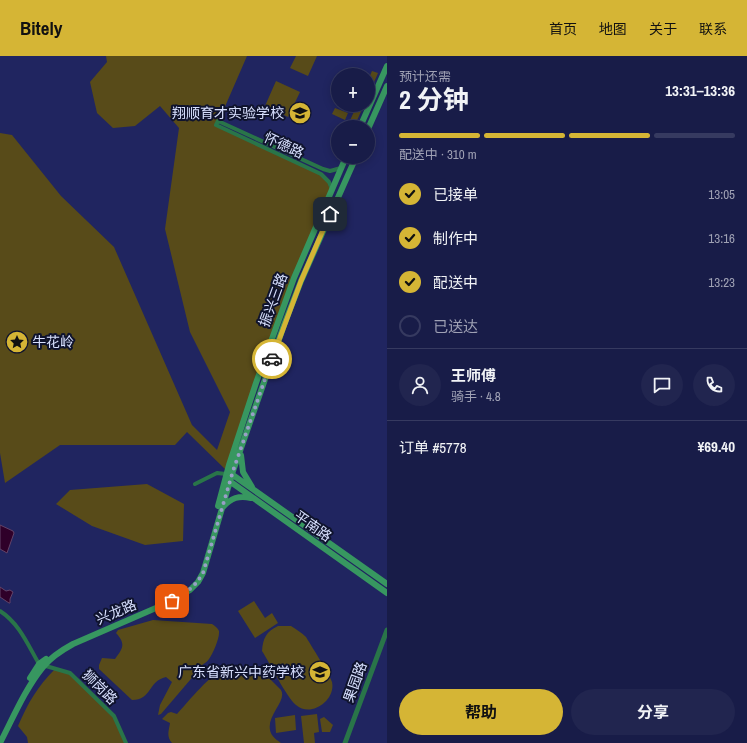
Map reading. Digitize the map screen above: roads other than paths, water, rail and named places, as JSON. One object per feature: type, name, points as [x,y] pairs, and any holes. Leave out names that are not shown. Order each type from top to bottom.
[{"type":"main road","points":[[363,120],[387,66]]},
{"type":"main road","points":[[372,120],[387,86]]},
{"type":"main road","name":"振兴三路","points":[[228,476],[256,383],[294,278],[343,164]]},
{"type":"main road","name":"振兴三路","points":[[228,476],[241,451],[301,281],[353,164]]},
{"type":"main road","points":[[323,211],[330,214]]},
{"type":"main road","points":[[221,510],[227,503],[236,497],[253,498],[257,492],[248,483],[243,472],[240,459],[241,451]]},
{"type":"main road","name":"平南路","points":[[228,476],[257,492],[387,584]]},
{"type":"main road","name":"平南路","points":[[228,476],[253,498],[385,592]]},
{"type":"main road","name":"兴龙路","points":[[0,743],[41,665],[73,644],[172,601],[190,590],[198,582],[210,554],[228,476]]},
{"type":"main road","name":"兴龙路","points":[[0,735],[24,687],[41,665],[57,650],[75,638],[174,596],[190,585],[199,574],[202,567],[228,476]]},
{"type":"street","name":"怀德路","points":[[332,190],[329,182],[321,174],[216,125],[218,121],[323,170],[330,171],[342,168]]},
{"type":"street","points":[[194,484],[217,473],[228,476]]},
{"type":"street","points":[[0,610],[21,632],[41,665]]},
{"type":"street","name":"果园路","points":[[345,743],[386,637],[387,630]]},
{"type":"street","name":"狮岗路","points":[[41,665],[70,672],[114,716],[126,743]]},
{"type":"place","name":"翔顺育才实验学校","points":[[300,113]]},
{"type":"place","name":"牛花岭","points":[[17,342]]},
{"type":"place","name":"广东省新兴中药学校","points":[[320,672]]}]
